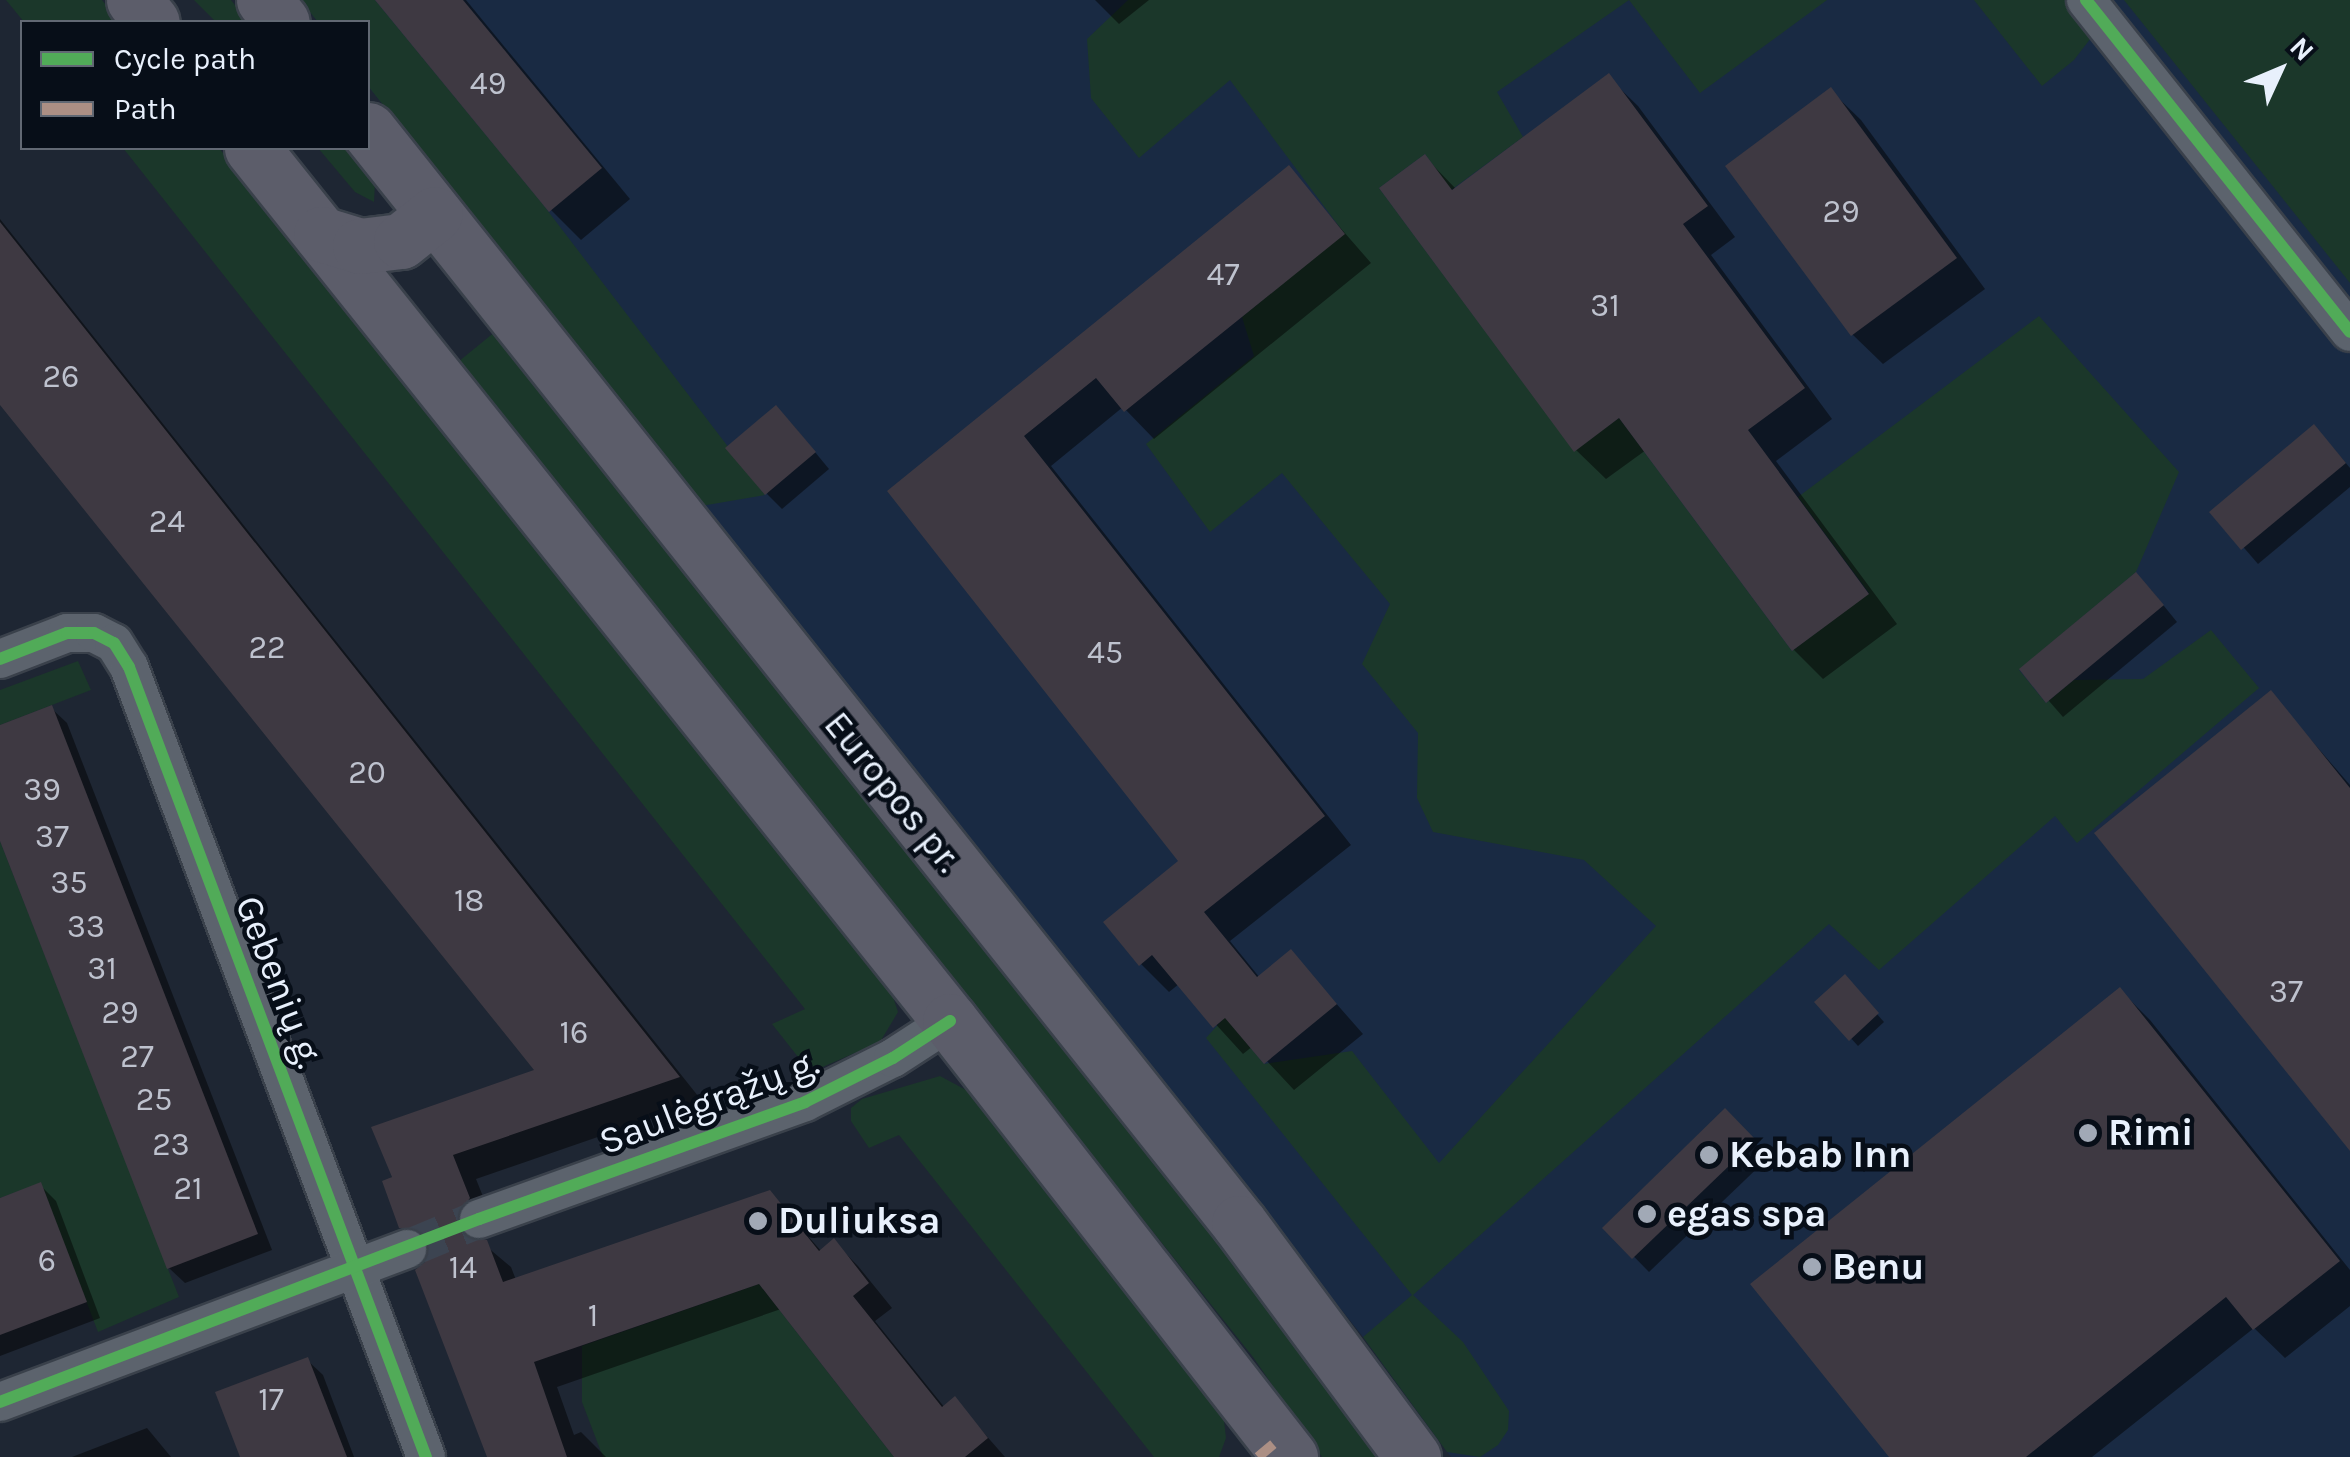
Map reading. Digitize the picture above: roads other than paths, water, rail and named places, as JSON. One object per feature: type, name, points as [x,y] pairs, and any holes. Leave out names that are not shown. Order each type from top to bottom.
[{"type":"main road","points":[[134,0],[150,20]]},
{"type":"main road","points":[[264,0],[280,20]]},
{"type":"main road","name":"Europos pr.","points":[[370,133],[1239,1223],[1413,1457]]},
{"type":"main road","points":[[254,150],[950,1021],[1276,1451]]},
{"type":"main road","points":[[321,234],[360,246],[401,241],[435,214]]},
{"type":"street","points":[[2086,0],[2350,332]]},
{"type":"street","name":"Gebenių g.","points":[[0,659],[68,633],[94,633],[114,643],[129,666],[426,1457]]},
{"type":"street","name":"Saulėgrąžų g.","points":[[479,1219],[805,1102],[893,1058],[950,1021]]},
{"type":"street","points":[[0,1402],[407,1249]]},
{"type":"tunnel","points":[[407,1249],[479,1219]]},
{"type":"place","name":"Rimi","points":[[2088,1133]]},
{"type":"place","name":"Kebab Inn","points":[[1709,1155]]},
{"type":"place","name":"egas spa","points":[[1647,1214]]},
{"type":"place","name":"Duliuksa","points":[[758,1221]]},
{"type":"place","name":"Benu","points":[[1812,1267]]}]
